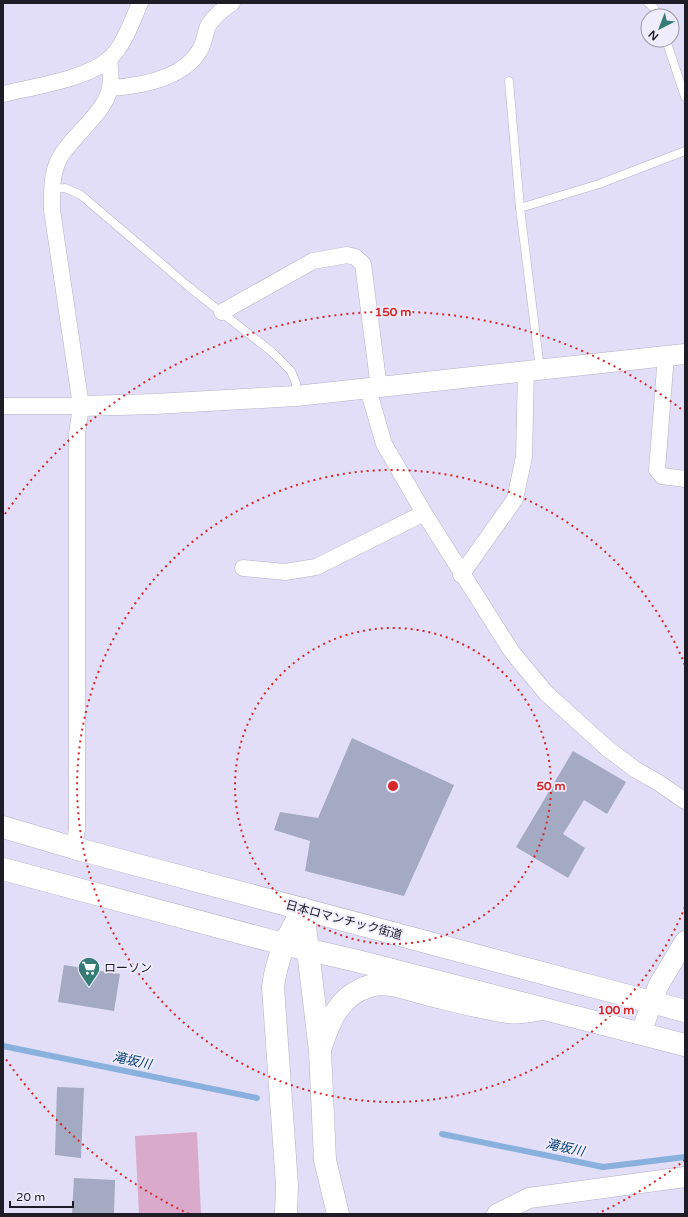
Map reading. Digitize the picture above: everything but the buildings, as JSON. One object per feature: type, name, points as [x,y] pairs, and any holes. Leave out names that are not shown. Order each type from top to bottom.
[{"type":"highway","name":"日本ロマンチック街道","points":[[3,827],[685,1011]]},
{"type":"highway","points":[[3,869],[283,944],[685,1045]]},
{"type":"highway","points":[[286,1214],[287,1185],[273,987],[276,966],[283,944],[303,909]]},
{"type":"highway","points":[[303,909],[320,1051],[325,1160],[338,1214]]},
{"type":"highway","points":[[320,1051],[329,1024],[336,1011],[354,993],[371,985],[387,985],[474,1006],[509,1012],[543,1009]]},
{"type":"street","points":[[3,94],[80,75],[110,59],[122,41],[140,3]]},
{"type":"street","points":[[110,88],[135,86],[167,76],[187,65],[200,50],[209,25],[218,13],[232,3]]},
{"type":"street","points":[[69,846],[77,829],[77,434],[51,189],[54,172],[59,159],[69,144],[99,109],[110,88],[110,59]]},
{"type":"street","points":[[222,312],[313,261],[347,255],[356,257],[363,264],[373,388],[384,444],[424,514],[512,652],[546,693],[608,749],[636,770],[660,783],[685,801]]},
{"type":"street","points":[[3,406],[155,404],[296,396],[676,355],[657,470],[662,476],[685,479]]},
{"type":"street","points":[[462,575],[515,499],[524,457],[533,370]]},
{"type":"street","points":[[243,568],[285,572],[316,567],[424,514]]},
{"type":"street","points":[[641,1033],[652,1002],[667,971],[685,941]]},
{"type":"street","points":[[497,1214],[529,1198],[685,1177]]},
{"type":"lane","points":[[669,48],[685,97]]},
{"type":"lane","points":[[509,82],[533,370]]},
{"type":"lane","points":[[520,208],[599,184],[685,151]]},
{"type":"lane","points":[[51,189],[65,188],[81,195],[189,287],[272,352],[291,371],[296,383],[296,396]]},
{"type":"shaded area","points":[[197,1132],[201,1214],[139,1214],[135,1136]]},
{"type":"waterway","name":"滝坂川","points":[[3,1046],[257,1098]]},
{"type":"waterway","name":"滝坂川","points":[[442,1134],[603,1167],[685,1157]]},
{"type":"place","name":"ローソン","points":[[89,988]]}]
